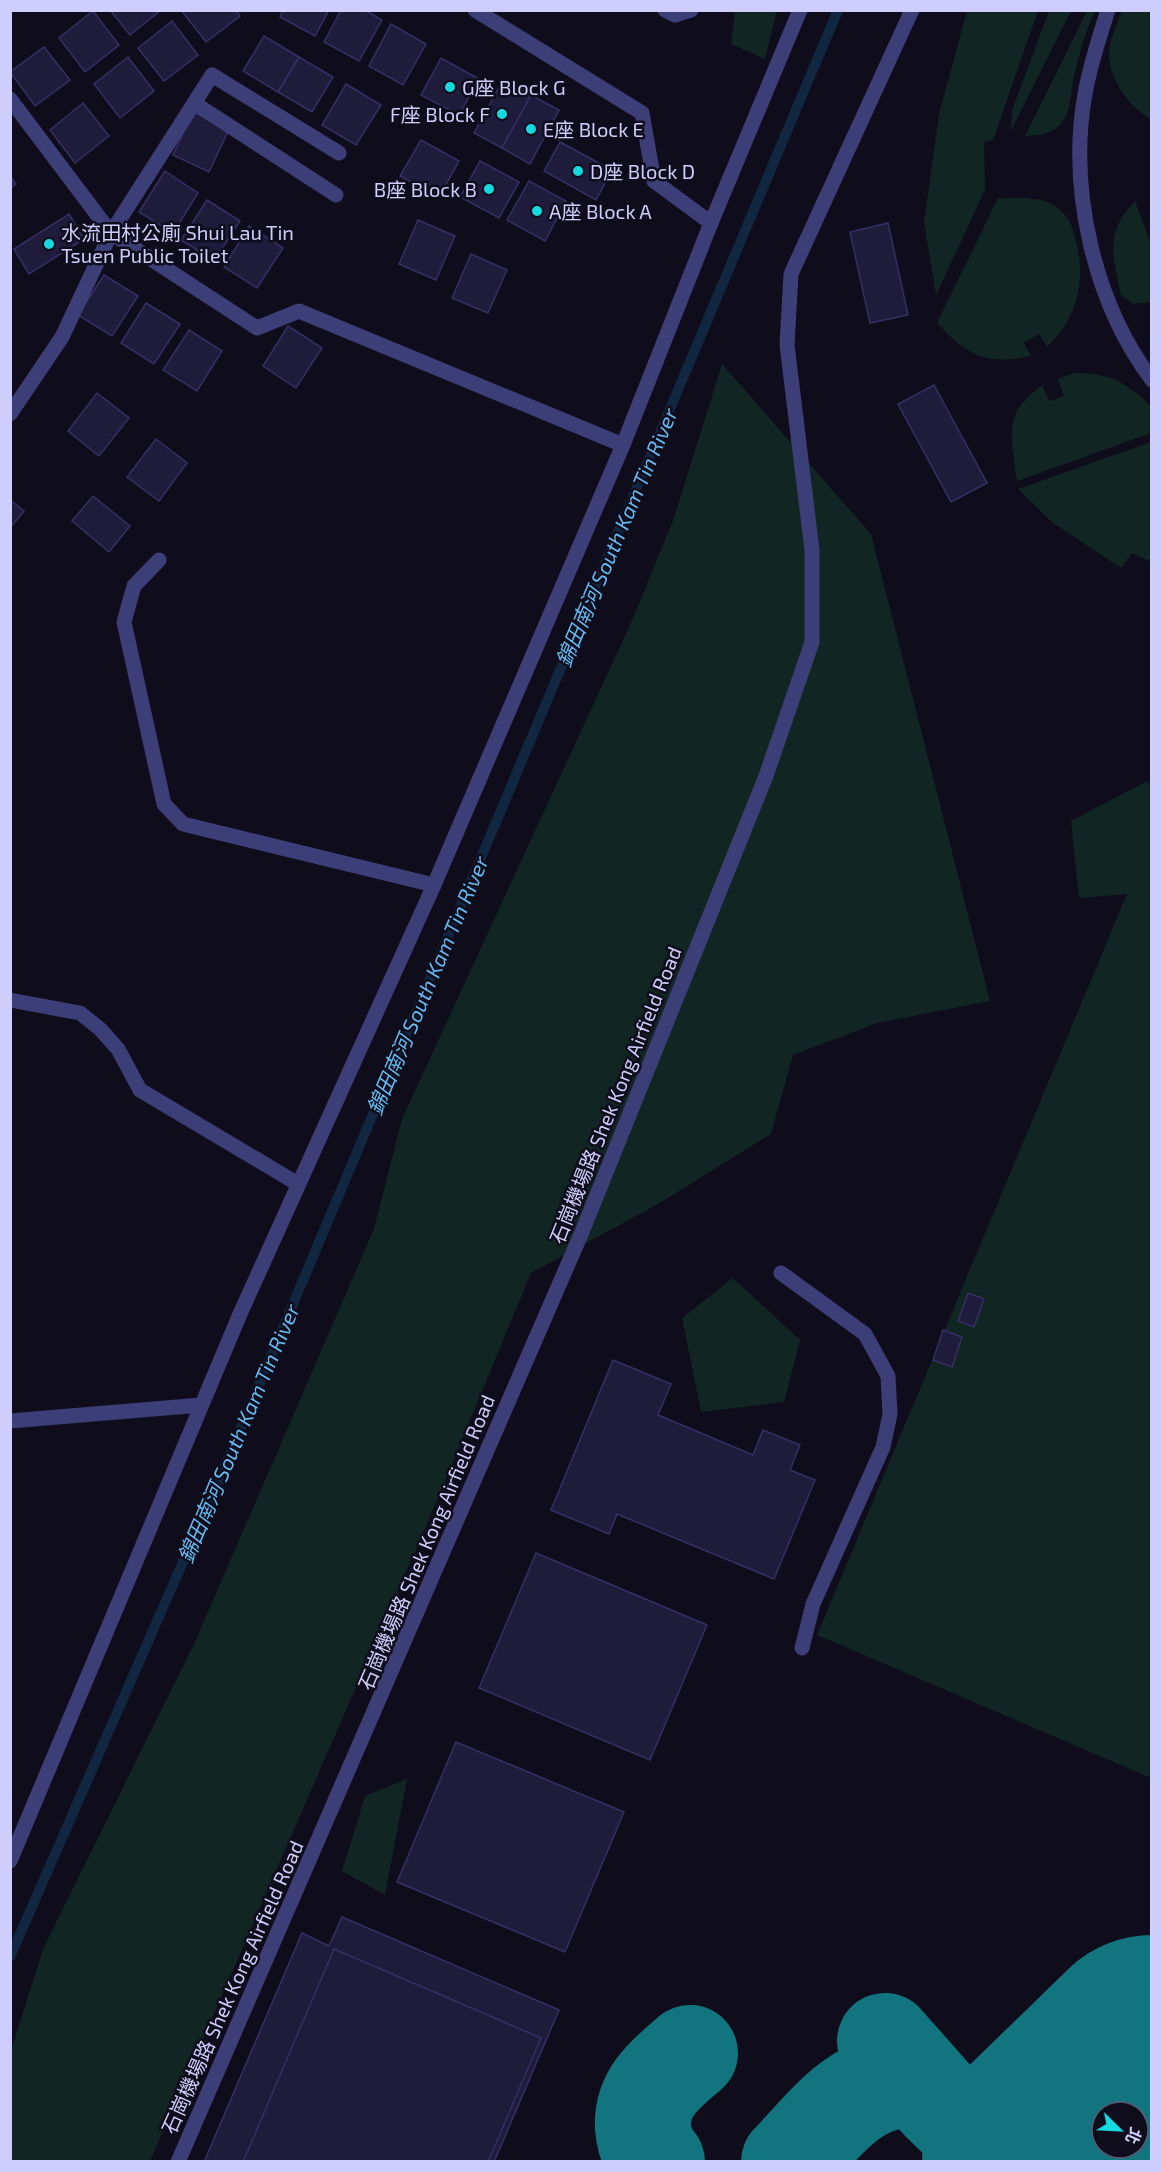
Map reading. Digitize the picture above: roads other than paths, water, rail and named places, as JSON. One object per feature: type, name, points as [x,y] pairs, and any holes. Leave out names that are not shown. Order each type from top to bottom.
[{"type":"street","points":[[475,10],[642,113],[654,181],[711,223]]},
{"type":"street","points":[[665,10],[675,15],[690,10]]},
{"type":"street","points":[[10,1861],[201,1405],[298,1184],[434,885],[623,445],[711,223],[800,10]]},
{"type":"street","name":"石崗機場路 Shek Kong Airfield Road","points":[[178,2162],[582,1232],[766,776],[812,642],[812,550],[787,345],[791,274],[912,10]]},
{"type":"street","points":[[1108,10],[1095,49],[1085,95],[1080,142],[1088,236],[1101,282],[1119,325],[1141,366],[1152,380]]},
{"type":"street","points":[[10,414],[62,338],[111,233],[212,75],[339,153]]},
{"type":"street","points":[[10,99],[111,233],[257,328],[299,312],[623,445]]},
{"type":"street","points":[[194,103],[336,195]]},
{"type":"street","points":[[159,560],[134,586],[124,622],[164,804],[183,824],[434,885]]},
{"type":"street","points":[[10,1000],[80,1012],[118,1049],[140,1090],[298,1184]]},
{"type":"street","points":[[781,1273],[865,1334],[888,1376],[890,1414],[883,1446],[813,1604],[802,1648]]},
{"type":"street","points":[[10,1421],[201,1405]]},
{"type":"waterway","name":"錦田南河 South Kam Tin River","points":[[10,1957],[221,1475],[838,10]]},
{"type":"place","name":"G座 Block G","points":[[450,87]]},
{"type":"place","name":"F座 Block F","points":[[502,114]]},
{"type":"place","name":"E座 Block E","points":[[531,129]]},
{"type":"place","name":"D座 Block D","points":[[578,171]]},
{"type":"place","name":"B座 Block B","points":[[489,189]]},
{"type":"place","name":"A座 Block A","points":[[537,211]]},
{"type":"place","name":"水流田村公廁 Shui Lau Tin Tsuen Public Toilet","points":[[49,244]]}]
